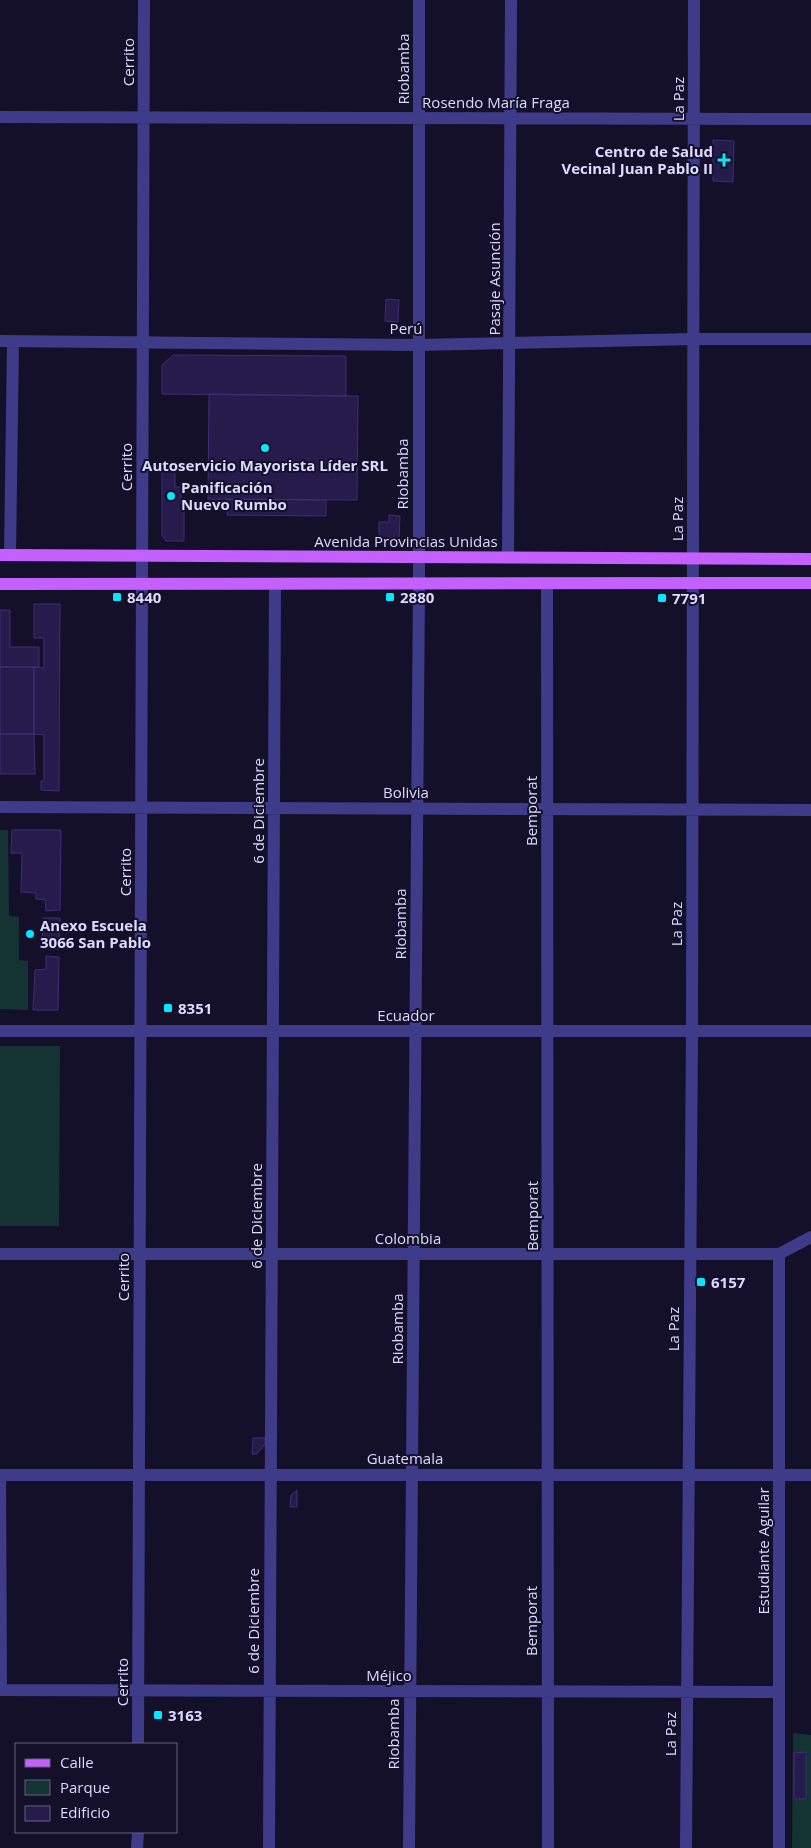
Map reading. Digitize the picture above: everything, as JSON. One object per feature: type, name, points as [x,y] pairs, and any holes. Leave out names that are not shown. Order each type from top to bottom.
[{"type":"main road","name":"Avenida Provincias Unidas","points":[[5,555],[811,558]]},
{"type":"main road","points":[[0,584],[811,583]]},
{"type":"street","name":"Cerrito","points":[[138,1743],[144,0]]},
{"type":"street","name":"Riobamba","points":[[409,1848],[419,557],[419,0]]},
{"type":"street","name":"Pasaje Asunción","points":[[508,557],[511,0]]},
{"type":"street","name":"La Paz","points":[[686,1848],[692,1031],[694,0]]},
{"type":"street","name":"Rosendo María Fraga","points":[[0,117],[811,119]]},
{"type":"street","name":"Perú","points":[[6,341],[418,345],[694,339],[811,339]]},
{"type":"street","points":[[5,555],[6,341]]},
{"type":"street","name":"6 de Diciembre","points":[[269,1848],[275,584]]},
{"type":"street","name":"Bemporat","points":[[547,584],[548,1848]]},
{"type":"street","name":"Bolivia","points":[[0,806],[811,810]]},
{"type":"street","name":"Ecuador","points":[[0,1031],[811,1031]]},
{"type":"street","name":"Colombia","points":[[0,1254],[779,1254],[811,1237]]},
{"type":"street","name":"Estudiante Aguilar","points":[[779,1254],[779,1848]]},
{"type":"street","name":"Guatemala","points":[[0,1475],[811,1474]]},
{"type":"street","points":[[0,1475],[0,1690]]},
{"type":"street","name":"Méjico","points":[[0,1690],[779,1692]]},
{"type":"street","points":[[138,1833],[138,1848]]},
{"type":"green space","points":[[0,830],[8,830],[9,916],[19,917],[19,960],[28,961],[28,1010],[0,1009]]},
{"type":"green space","points":[[0,1046],[60,1046],[59,1226],[0,1226]]},
{"type":"green space","points":[[793,1733],[811,1735],[811,1848],[792,1848]]},
{"type":"building","points":[[713,140],[734,141],[733,182],[713,181]]},
{"type":"building","points":[[386,299],[399,300],[398,322],[385,321]]},
{"type":"building","points":[[173,355],[346,356],[346,396],[162,394],[162,365]]},
{"type":"building","points":[[209,394],[358,396],[357,500],[208,499]]},
{"type":"building","name":"Panificación Nuevo Rumbo","points":[[162,465],[175,465],[175,487],[181,487],[181,505],[184,505],[184,541],[166,541],[162,535]]},
{"type":"building","points":[[227,499],[326,500],[326,516],[227,515]]},
{"type":"building","points":[[389,515],[400,516],[399,541],[379,541],[379,522],[389,522]]},
{"type":"building","points":[[34,604],[60,604],[59,791],[41,790],[41,781],[44,781],[44,735],[34,734],[34,667],[44,668],[44,638],[34,638]]},
{"type":"building","points":[[0,610],[10,610],[10,647],[39,647],[39,667],[0,667]]},
{"type":"building","points":[[0,667],[34,667],[34,734],[0,734]]},
{"type":"building","points":[[0,734],[34,734],[35,774],[0,774]]},
{"type":"building","points":[[12,830],[61,830],[60,910],[46,911],[45,900],[36,899],[36,893],[21,892],[22,853],[11,853]]},
{"type":"building","points":[[43,918],[60,918],[59,949],[42,948]]},
{"type":"building","points":[[46,956],[59,957],[58,1010],[33,1010],[35,970],[46,969]]},
{"type":"building","points":[[253,1438],[265,1438],[265,1444],[257,1454],[252,1454]]},
{"type":"building","points":[[297,1490],[297,1507],[290,1507],[291,1495]]},
{"type":"building","points":[[806,1752],[806,1799],[794,1799],[794,1753]]},
{"type":"place","name":"Centro de Salud Vecinal Juan Pablo II","points":[[724,160]]},
{"type":"place","name":"Autoservicio Mayorista Líder SRL","points":[[265,448]]},
{"type":"place","name":"Panificación Nuevo Rumbo","points":[[171,496]]},
{"type":"place","name":"8440","points":[[117,597]]},
{"type":"place","name":"2880","points":[[390,597]]},
{"type":"place","name":"7791","points":[[662,598]]},
{"type":"place","name":"Anexo Escuela 3066 San Pablo","points":[[30,934]]},
{"type":"place","name":"8351","points":[[168,1008]]},
{"type":"place","name":"6157","points":[[701,1282]]},
{"type":"place","name":"3163","points":[[158,1715]]}]
